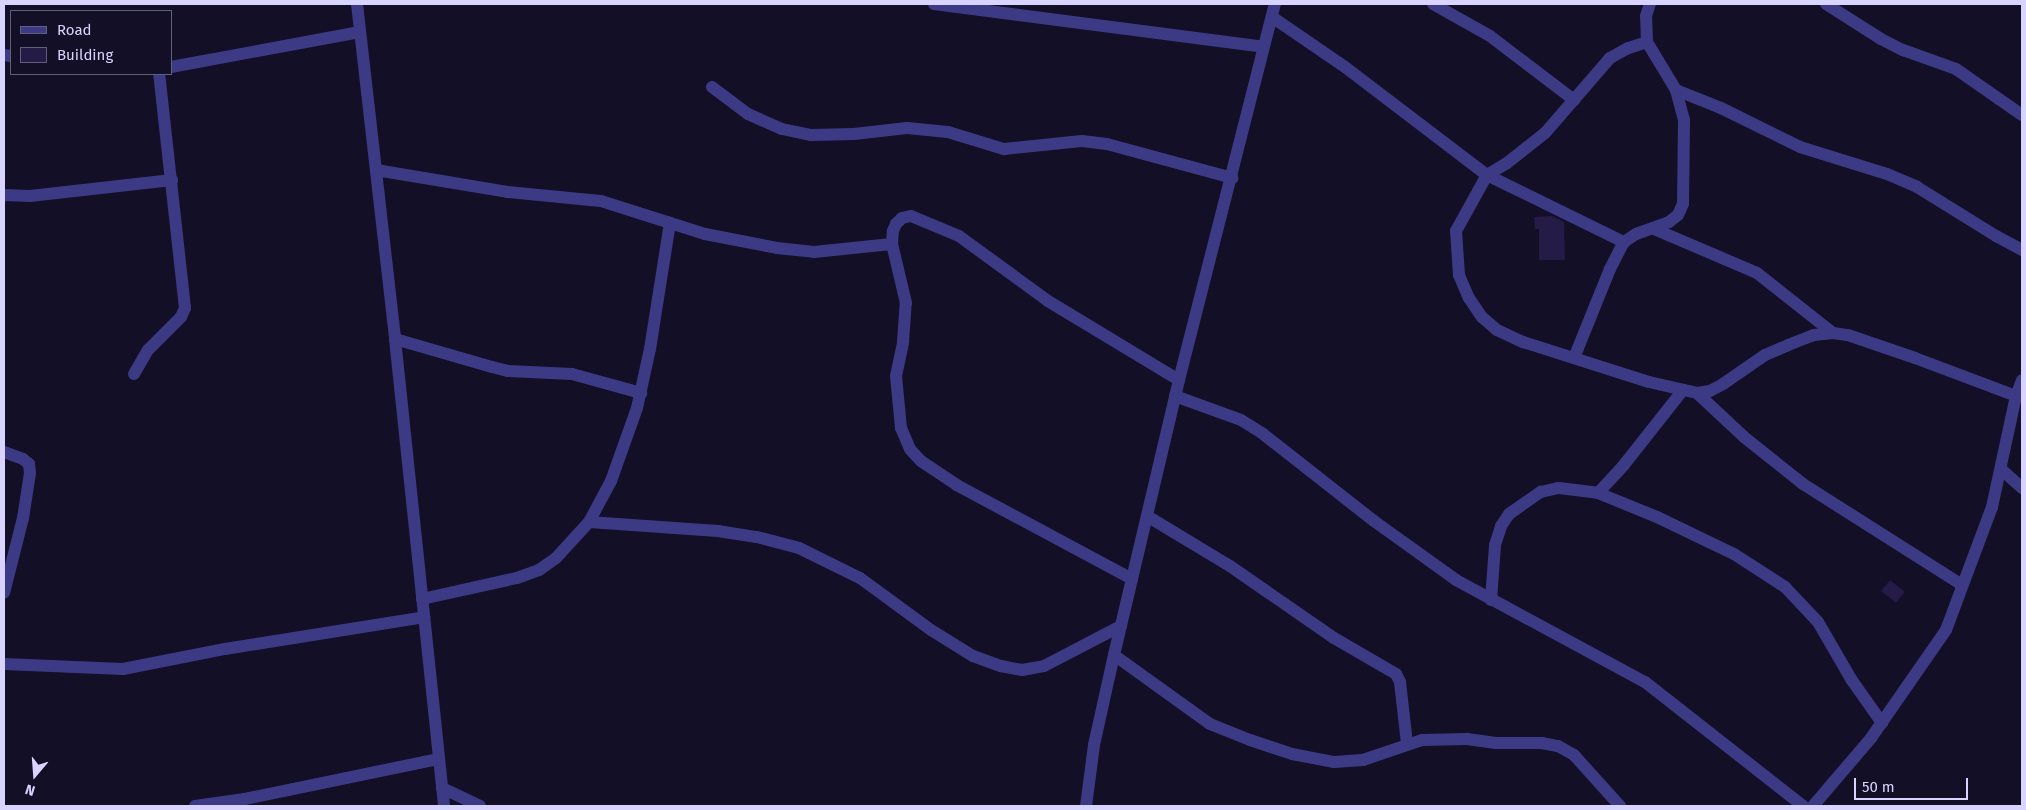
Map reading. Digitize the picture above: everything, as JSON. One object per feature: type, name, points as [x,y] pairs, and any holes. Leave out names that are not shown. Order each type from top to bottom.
[{"type":"street","points":[[357,4],[395,339],[444,806]]},
{"type":"street","points":[[934,4],[1263,47]]},
{"type":"street","points":[[1086,806],[1094,745],[1175,396],[1275,4]]},
{"type":"street","points":[[1433,4],[1490,36],[1574,100]]},
{"type":"street","points":[[1574,358],[1610,269],[1624,242],[1636,234],[1669,222],[1678,215],[1683,204],[1684,120],[1676,90],[1647,42],[1646,16],[1650,4]]},
{"type":"street","points":[[1826,4],[1881,39],[1904,50],[1956,69],[2022,115]]},
{"type":"street","points":[[1272,17],[1345,67],[1487,175],[1624,242]]},
{"type":"street","points":[[172,68],[360,32]]},
{"type":"street","points":[[1647,42],[1628,48],[1610,58],[1545,134],[1507,164],[1487,175],[1456,232],[1459,275],[1469,298],[1482,317],[1497,330],[1523,342],[1649,382],[1697,393],[1723,384],[1765,355],[1814,335],[1832,333],[1848,335],[2016,396]]},
{"type":"street","points":[[134,374],[148,350],[181,317],[185,308],[159,75]]},
{"type":"street","points":[[712,87],[748,114],[782,129],[811,135],[854,134],[907,128],[948,132],[1004,150],[1082,140],[1106,144],[1232,178]]},
{"type":"street","points":[[1676,90],[1721,108],[1800,147],[1887,174],[1917,187],[2022,250]]},
{"type":"street","points":[[376,170],[507,192],[601,201],[705,234],[797,251],[814,252],[892,244]]},
{"type":"street","points":[[4,195],[30,196],[172,180]]},
{"type":"street","points":[[1132,579],[957,486],[921,461],[910,449],[901,428],[896,376],[903,342],[906,303],[892,244],[893,231],[896,224],[902,218],[911,216],[959,236],[1048,301],[1179,380]]},
{"type":"street","points":[[422,599],[517,578],[539,570],[556,558],[589,522],[611,481],[629,434],[641,393],[670,223]]},
{"type":"street","points":[[1654,229],[1758,273],[1832,333]]},
{"type":"street","points":[[395,339],[508,371],[572,374],[641,393]]},
{"type":"street","points":[[1812,806],[1882,723],[1946,630],[1992,507],[2002,470],[2016,396],[2022,380]]},
{"type":"street","points":[[1598,493],[1623,466],[1683,390]]},
{"type":"street","points":[[1697,393],[1744,437],[1803,484],[1962,585]]},
{"type":"street","points":[[1175,396],[1241,420],[1263,434],[1374,521],[1456,580],[1645,682],[1803,806]]},
{"type":"street","points":[[4,452],[23,459],[29,464],[30,473],[23,518],[4,593]]},
{"type":"street","points":[[2002,470],[2022,488]]},
{"type":"street","points":[[1491,600],[1495,545],[1501,526],[1509,514],[1541,492],[1558,488],[1598,493],[1657,517],[1734,554],[1784,587],[1818,622],[1850,679],[1882,723]]},
{"type":"street","points":[[1147,516],[1230,566],[1334,638],[1396,674],[1400,682],[1407,743]]},
{"type":"street","points":[[589,522],[718,532],[757,537],[799,548],[860,578],[931,630],[973,656],[1008,668],[1022,670],[1044,666],[1121,626]]},
{"type":"street","points":[[4,664],[123,669],[225,649],[424,617]]},
{"type":"street","points":[[1114,655],[1210,724],[1292,754],[1334,762],[1363,760],[1407,743],[1452,738],[1558,746],[1574,755],[1620,806]]},
{"type":"street","points":[[196,806],[245,799],[439,759]]},
{"type":"street","points":[[442,788],[480,806]]},
{"type":"building","points":[[1552,216],[1564,222],[1565,260],[1539,260],[1539,229],[1535,229],[1534,217]]},
{"type":"building","points":[[1890,580],[1905,592],[1896,603],[1881,591]]}]
